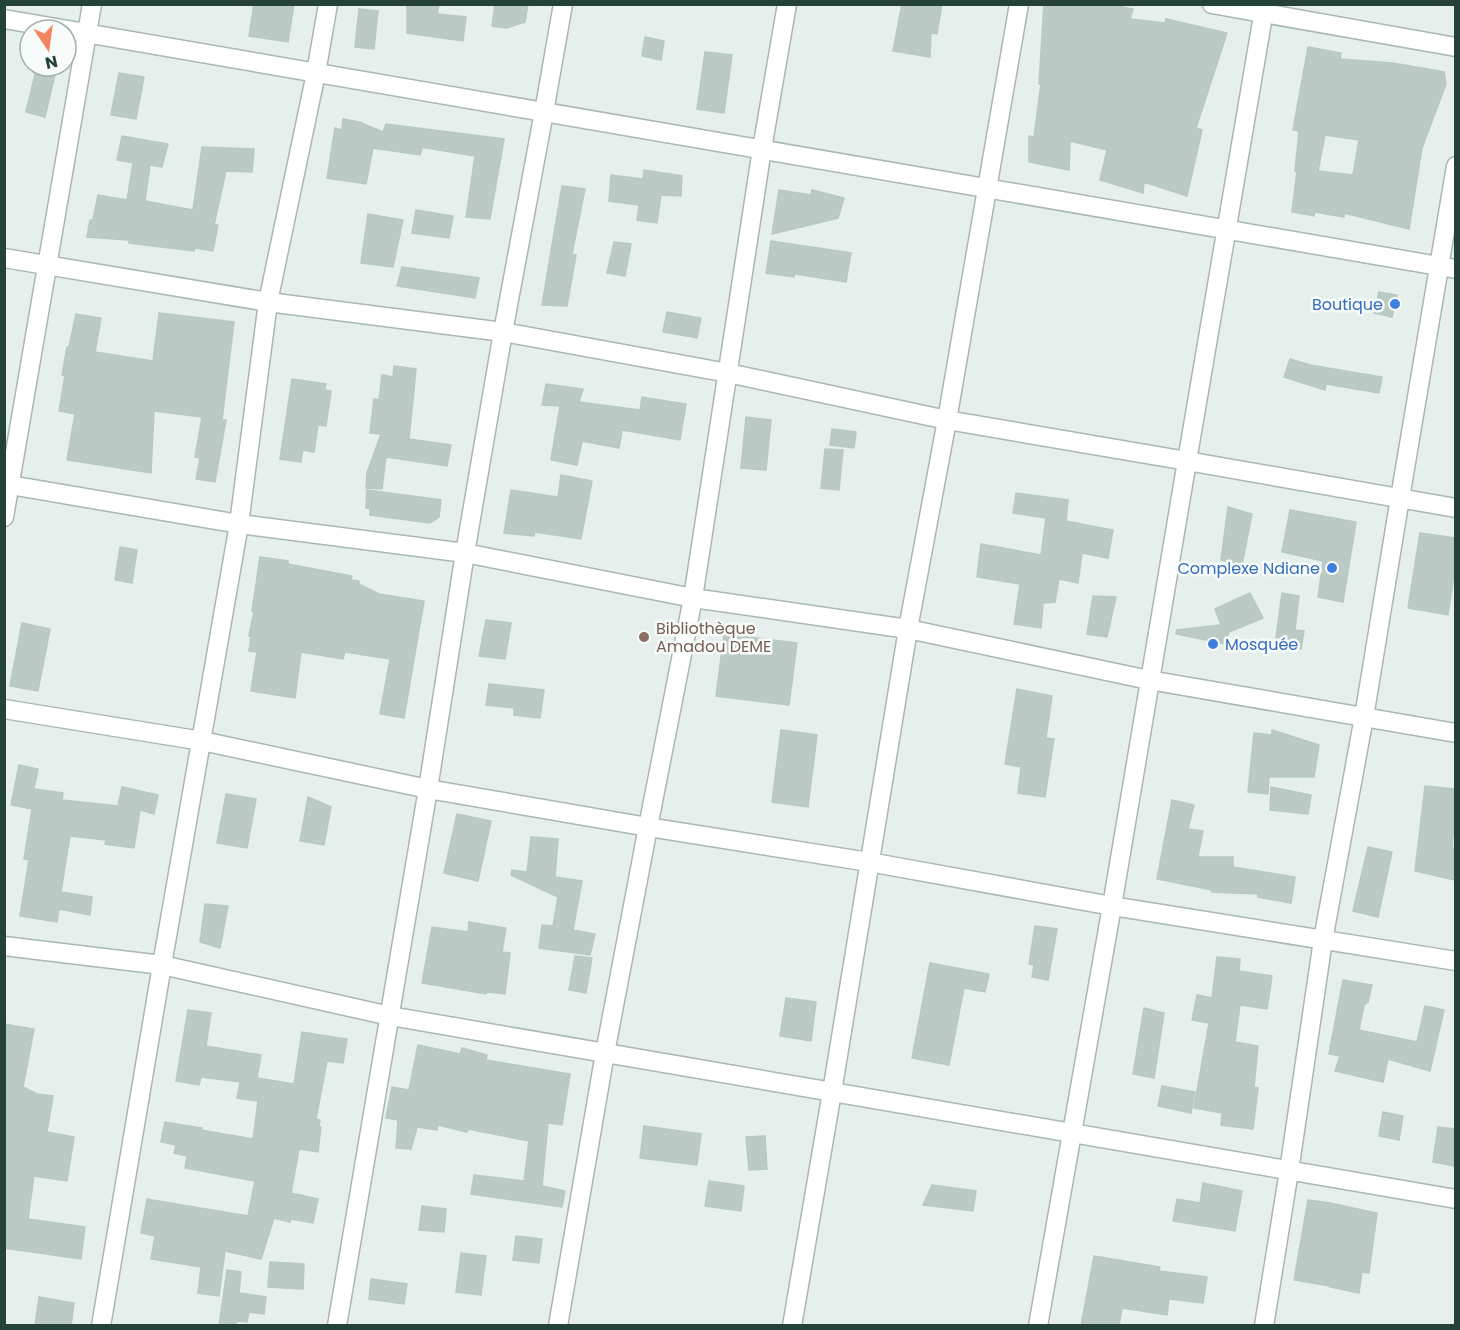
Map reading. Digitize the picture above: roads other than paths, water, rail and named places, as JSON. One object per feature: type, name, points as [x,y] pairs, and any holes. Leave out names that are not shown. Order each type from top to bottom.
[{"type":"street","points":[[4,517],[7,484],[92,4]]},
{"type":"street","points":[[101,1326],[239,524],[268,302],[316,73],[328,4]]},
{"type":"street","points":[[337,1326],[428,789],[465,553],[563,4]]},
{"type":"street","points":[[558,1326],[605,1053],[693,598],[762,149],[787,4]]},
{"type":"street","points":[[792,1326],[908,629],[947,420],[1019,4]]},
{"type":"street","points":[[1212,4],[1265,9],[1455,47]]},
{"type":"street","points":[[1038,1326],[1265,9]]},
{"type":"street","points":[[4,19],[1447,267]]},
{"type":"street","points":[[1264,1326],[1323,940],[1364,717],[1400,498],[1447,267],[1455,166]]},
{"type":"street","points":[[4,258],[268,302],[503,332],[728,373],[947,420],[1455,508]]},
{"type":"street","points":[[7,484],[239,524],[465,553],[693,598],[908,629],[1149,680],[1455,733]]},
{"type":"street","points":[[4,709],[202,741],[428,789],[869,862],[1112,906],[1455,961]]},
{"type":"street","points":[[4,946],[162,965],[390,1016],[1455,1200]]},
{"type":"place","name":"Boutique","points":[[1395,304]]},
{"type":"place","name":"Complexe Ndiane","points":[[1332,568]]},
{"type":"place","name":"Bibliothèque Amadou DEME","points":[[644,637]]},
{"type":"place","name":"Mosquée","points":[[1213,644]]}]
